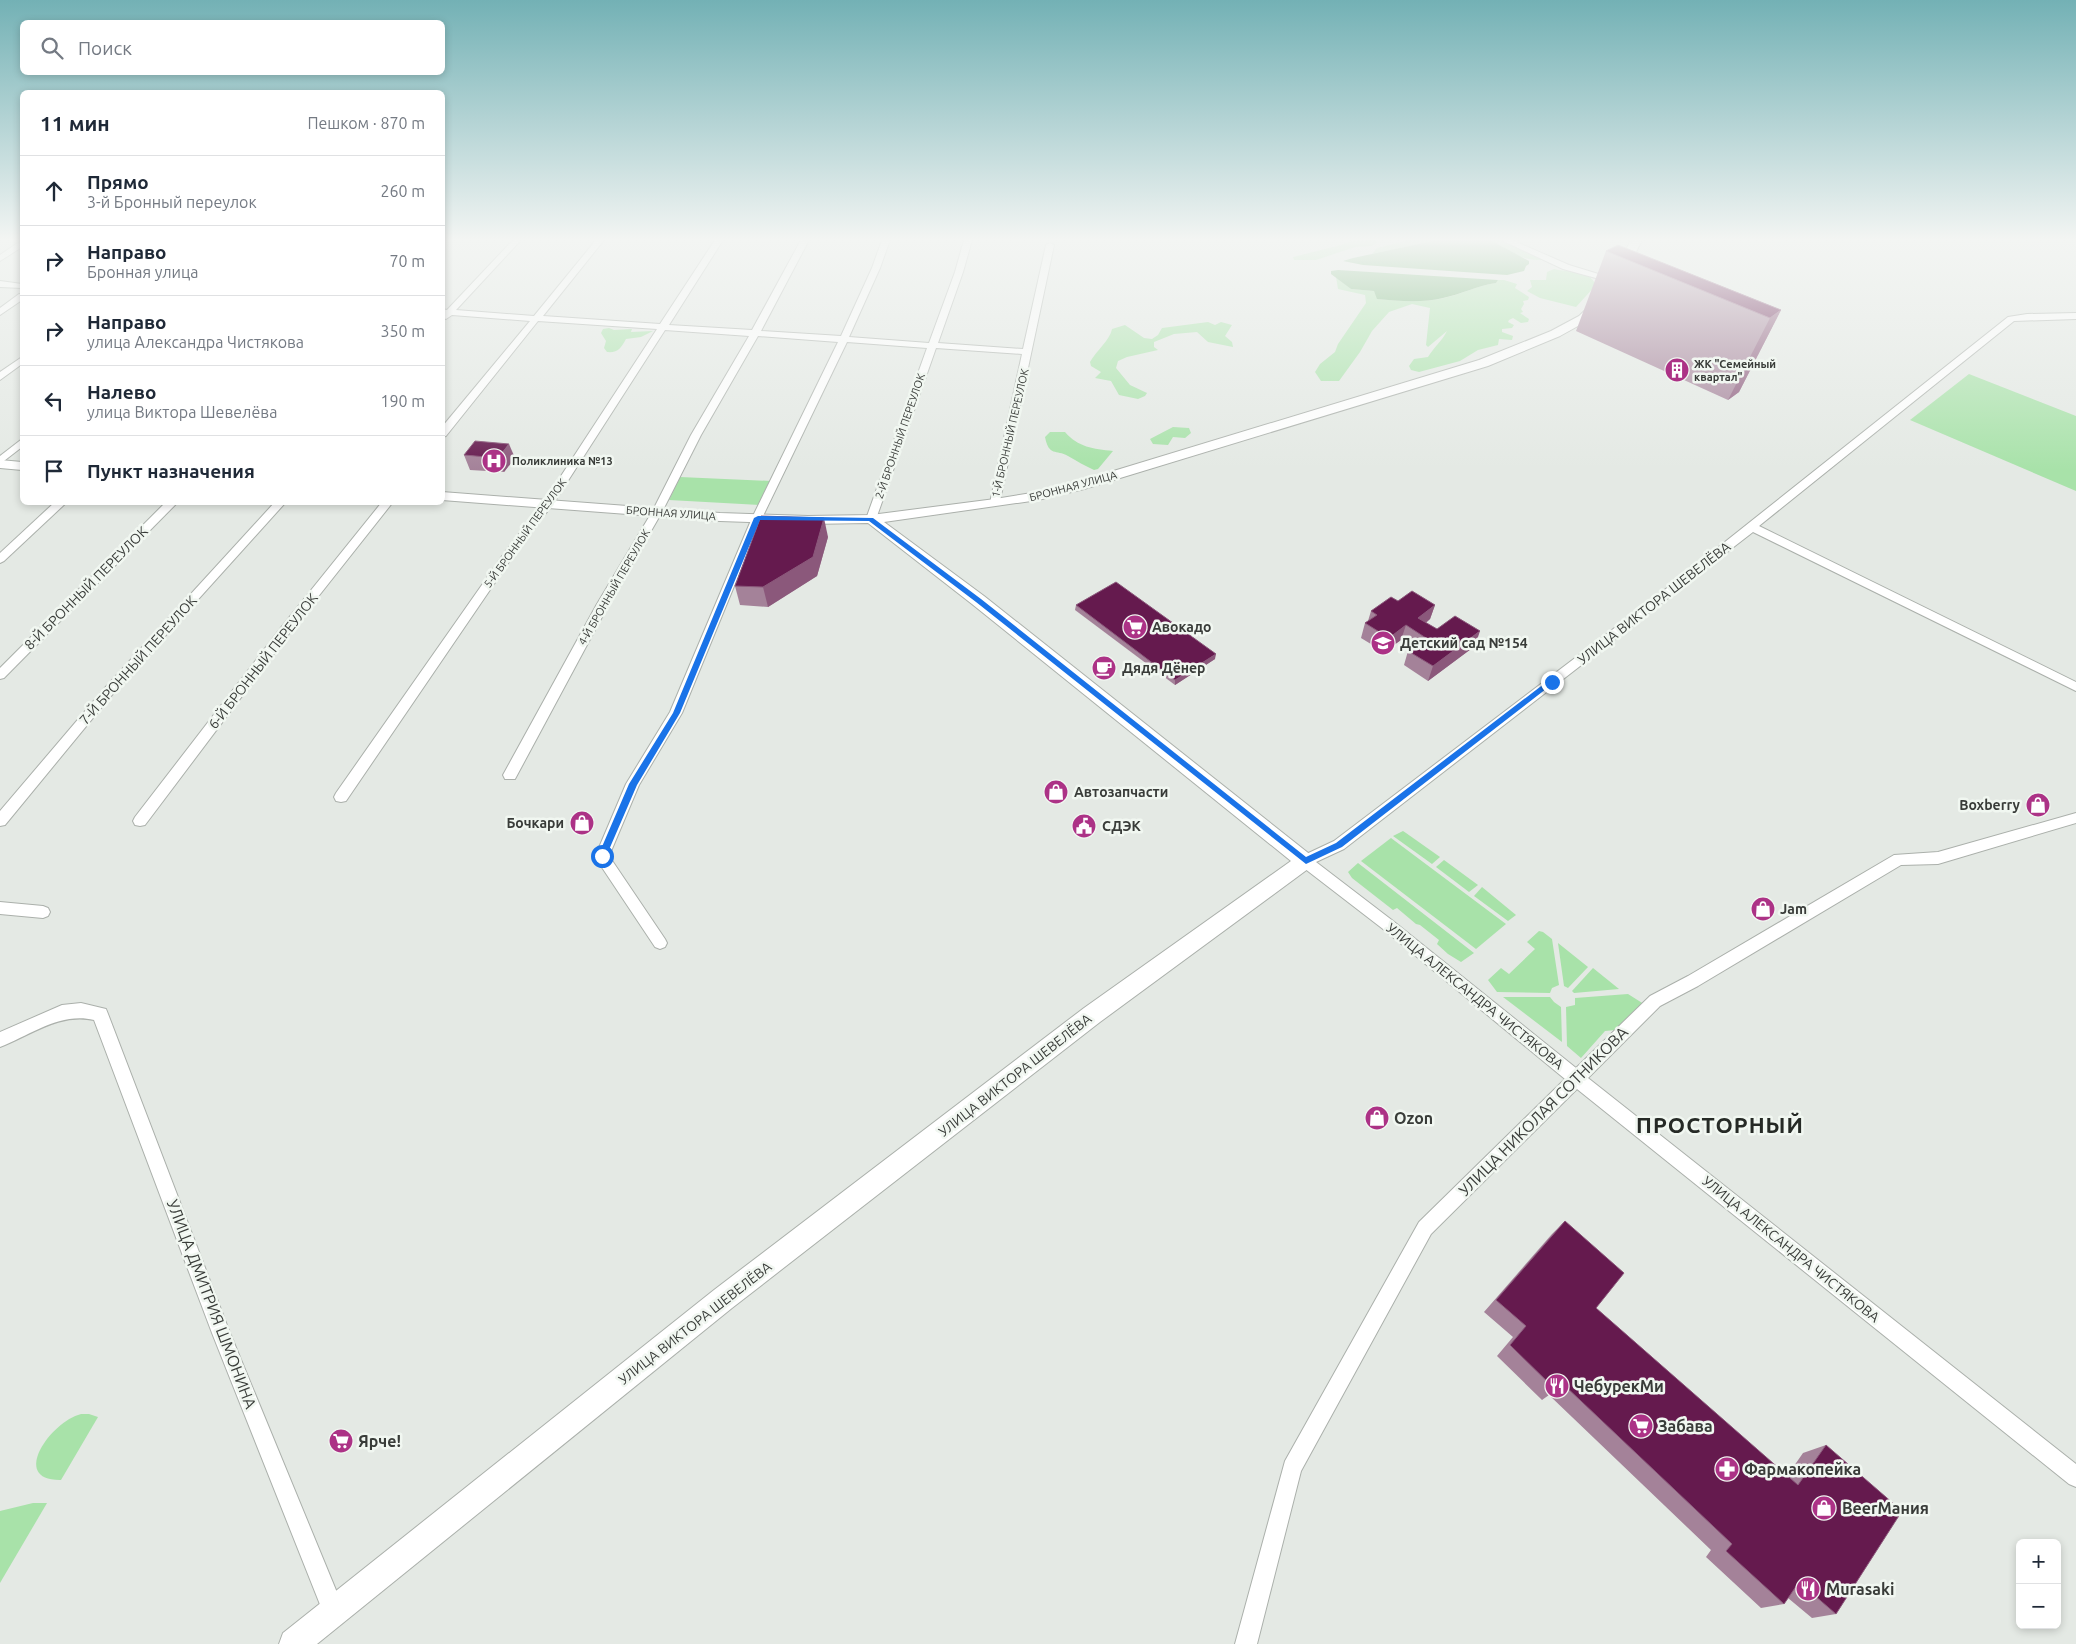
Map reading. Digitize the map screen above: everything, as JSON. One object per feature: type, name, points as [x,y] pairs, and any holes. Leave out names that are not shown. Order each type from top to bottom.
[{"type":"street","points":[[507,317],[843,341],[1028,352]]},
{"type":"street","name":"5-Й БРОННЫЙ ПЕРЕУЛОК","points":[[341,797],[509,554],[548,504],[670,317]]},
{"type":"street","name":"4-Й БРОННЫЙ ПЕРЕУЛОК","points":[[510,775],[603,604],[657,512],[696,435],[764,317]]},
{"type":"street","points":[[660,943],[602,856],[633,784],[676,713],[758,518],[854,317]]},
{"type":"street","name":"2-Й БРОННЫЙ ПЕРЕУЛОК","points":[[871,519],[942,317]]},
{"type":"street","name":"1-Й БРОННЫЙ ПЕРЕУЛОК","points":[[995,503],[1035,317]]},
{"type":"street","name":"БРОННАЯ УЛИЦА","points":[[445,496],[758,518],[871,519],[995,503],[1038,496],[1079,486],[1421,382],[1508,353],[1561,331],[1584,317]]},
{"type":"street","name":"УЛИЦА ВИКТОРА ШЕВЕЛЁВА","points":[[294,1644],[723,1299],[1092,1015],[1306,861],[1339,845],[1666,595],[2011,319],[2023,317]]},
{"type":"street","points":[[445,430],[537,319]]},
{"type":"street","points":[[0,377],[20,362]]},
{"type":"street","points":[[0,463],[20,444]]},
{"type":"street","points":[[0,463],[20,466]]},
{"type":"street","points":[[0,559],[59,505]]},
{"type":"street","name":"8-Й БРОННЫЙ ПЕРЕУЛОК","points":[[0,675],[170,505]]},
{"type":"street","name":"7-Й БРОННЫЙ ПЕРЕУЛОК","points":[[0,821],[107,693],[277,505]]},
{"type":"street","name":"6-Й БРОННЫЙ ПЕРЕУЛОК","points":[[140,822],[288,628],[386,505]]},
{"type":"street","name":"УЛИЦА АЛЕКСАНДРА ЧИСТЯКОВА","points":[[871,519],[978,600],[1404,937],[2076,1477]]},
{"type":"street","points":[[1752,527],[2076,687]]},
{"type":"street","name":"УЛИЦА НИКОЛАЯ СОТНИКОВА","points":[[1246,1644],[1292,1468],[1424,1228],[1655,1000],[1693,981],[1899,859],[1938,858],[2076,818]]},
{"type":"street","points":[[0,908],[43,912]]},
{"type":"street","name":"УЛИЦА ДМИТРИЯ ШМОНИНА","points":[[0,1040],[62,1012],[81,1010],[100,1014],[148,1147],[176,1211],[221,1333],[334,1612]]},
{"type":"shaded area","points":[[1357,317],[1385,317],[1372,331],[1360,352],[1339,381],[1321,381],[1315,372],[1320,364],[1335,352],[1338,344]]},
{"type":"shaded area","points":[[1429,317],[1526,317],[1529,319],[1528,322],[1521,323],[1513,318],[1509,320],[1508,322],[1514,325],[1512,328],[1502,329],[1502,332],[1513,336],[1512,340],[1499,339],[1498,345],[1478,350],[1460,361],[1419,372],[1411,370],[1409,366],[1414,359],[1428,357],[1447,331],[1428,347],[1426,345]]},
{"type":"shaded area","points":[[1208,322],[1215,325],[1221,322],[1232,325],[1225,336],[1232,342],[1233,347],[1208,342],[1197,332],[1174,334],[1154,342],[1154,347],[1158,350],[1118,361],[1116,368],[1130,385],[1147,393],[1145,396],[1138,399],[1119,395],[1111,381],[1095,378],[1101,372],[1091,366],[1090,362],[1109,337],[1112,329],[1125,325],[1144,338],[1152,339],[1158,335],[1162,328]]},
{"type":"shaded area","points":[[609,328],[614,330],[632,329],[631,332],[653,331],[641,337],[626,339],[619,349],[614,352],[607,352],[604,348],[606,341],[601,333],[603,329]]},
{"type":"shaded area","points":[[1969,374],[2076,416],[2076,491],[1910,420]]},
{"type":"shaded area","points":[[1173,427],[1189,428],[1191,433],[1185,438],[1173,437],[1168,445],[1153,444],[1150,439]]},
{"type":"shaded area","points":[[1050,432],[1065,432],[1075,441],[1086,446],[1113,451],[1098,469],[1094,470],[1064,454],[1051,450],[1045,437]]},
{"type":"shaded area","points":[[680,477],[772,481],[760,505],[669,500]]},
{"type":"shaded area","points":[[1403,831],[1440,857],[1432,864],[1393,836]]},
{"type":"shaded area","points":[[1391,838],[1506,924],[1476,949],[1361,861]]},
{"type":"shaded area","points":[[1444,860],[1478,885],[1469,892],[1436,867]]},
{"type":"shaded area","points":[[1358,863],[1474,953],[1461,962],[1448,954],[1437,944],[1439,940],[1397,908],[1393,910],[1352,878],[1348,872]]},
{"type":"shaded area","points":[[1482,887],[1516,915],[1508,921],[1474,896]]},
{"type":"shaded area","points":[[1539,931],[1552,939],[1559,985],[1552,988],[1550,993],[1497,992],[1488,980],[1501,968],[1509,974],[1535,949],[1527,942]]},
{"type":"shaded area","points":[[1558,943],[1588,967],[1568,988],[1564,986]]},
{"type":"shaded area","points":[[1593,968],[1619,989],[1574,993],[1572,991]]},
{"type":"shaded area","points":[[1628,994],[1647,1006],[1616,1030],[1605,1031],[1581,1058],[1567,1046],[1566,1007],[1575,1005],[1575,998]]},
{"type":"shaded area","points":[[1503,997],[1550,997],[1561,1007],[1562,1042]]},
{"type":"shaded area","points":[[81,1414],[98,1417],[61,1480],[46,1478],[38,1471],[36,1462],[40,1450],[57,1428],[69,1419]]},
{"type":"shaded area","points":[[33,1503],[47,1503],[0,1583],[0,1511]]},
{"type":"building","points":[[475,441],[509,444],[498,458],[464,455]]},
{"type":"building","points":[[761,516],[824,518],[813,557],[763,587],[735,586]]},
{"type":"building","name":"Авокадо","points":[[1116,582],[1216,654],[1175,680],[1076,605]]},
{"type":"building","points":[[1412,591],[1435,605],[1418,618],[1437,629],[1455,616],[1480,631],[1433,666],[1408,651],[1426,638],[1406,625],[1389,638],[1365,623],[1377,615],[1371,611],[1391,597],[1398,601]]},
{"type":"building","name":"Забава","points":[[1565,1221],[1624,1273],[1596,1308],[1798,1485],[1826,1445],[1902,1511],[1836,1614],[1799,1582],[1784,1604],[1726,1551],[1732,1544],[1562,1383],[1556,1390],[1510,1345],[1526,1326],[1496,1300]]},
{"type":"place","name":"ЖК \"Семейный квартал\"","points":[[1677,370]]},
{"type":"place","name":"Поликлиника №13","points":[[494,461]]},
{"type":"place","name":"Авокадо","points":[[1135,627]]},
{"type":"place","name":"Детский сад №154","points":[[1383,643]]},
{"type":"place","name":"Дядя Дёнер","points":[[1104,668]]},
{"type":"place","name":"Автозапчасти","points":[[1056,792]]},
{"type":"place","name":"Boxberry","points":[[2038,805]]},
{"type":"place","name":"Бочкари","points":[[582,823]]},
{"type":"place","name":"СДЭК","points":[[1084,826]]},
{"type":"place","name":"Jam","points":[[1763,909]]},
{"type":"place","name":"Ozon","points":[[1377,1118]]},
{"type":"place","name":"ЧебурекМи","points":[[1557,1386]]},
{"type":"place","name":"Забава","points":[[1641,1426]]},
{"type":"place","name":"Ярче!","points":[[341,1441]]},
{"type":"place","name":"Фармакопейка","points":[[1727,1469]]},
{"type":"place","name":"BeerМания","points":[[1824,1508]]},
{"type":"place","name":"Murasaki","points":[[1808,1589]]},
{"type":"district","name":"ПРОСТОРНЫЙ","points":[[1720,1125]]},
{"type":"route","points":[[602,856],[633,784],[676,713],[758,518],[808,520],[871,519],[1136,724],[1306,861],[1339,845],[1552,682]]}]
